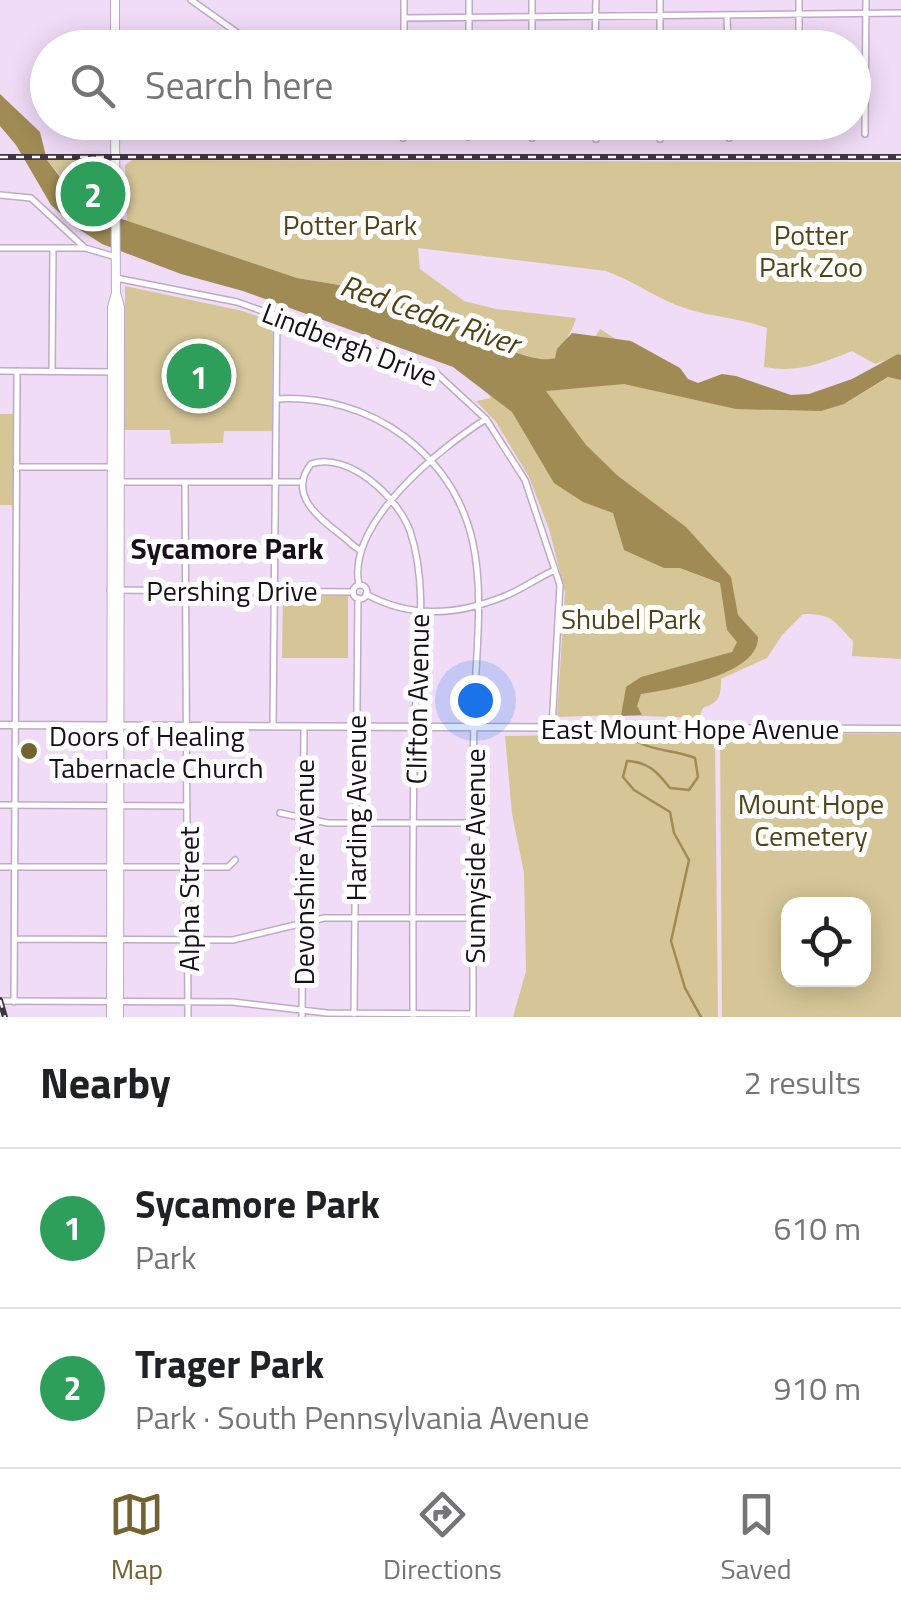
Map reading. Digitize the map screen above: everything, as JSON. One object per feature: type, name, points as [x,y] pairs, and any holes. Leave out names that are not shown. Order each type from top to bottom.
[{"type":"main road","points":[[115,0],[115,30]]},
{"type":"main road","points":[[115,140],[116,293],[112,308],[116,372],[115,1017]]},
{"type":"street","points":[[192,0],[234,30]]},
{"type":"street","points":[[404,0],[404,30]]},
{"type":"street","points":[[468,30],[469,0]]},
{"type":"street","points":[[532,0],[532,30]]},
{"type":"street","points":[[596,0],[596,30]]},
{"type":"street","points":[[660,0],[660,30]]},
{"type":"street","points":[[799,0],[799,30]]},
{"type":"street","points":[[866,0],[866,30]]},
{"type":"street","points":[[404,18],[901,13]]},
{"type":"street","points":[[727,15],[727,30]]},
{"type":"street","points":[[0,195],[31,198],[85,248]]},
{"type":"street","points":[[0,248],[85,248],[116,254]]},
{"type":"street","points":[[52,371],[53,248]]},
{"type":"street","name":"Lindbergh Drive","points":[[116,278],[227,300],[435,372],[486,419],[525,480],[561,595],[552,727]]},
{"type":"street","points":[[274,726],[277,316]]},
{"type":"street","points":[[0,370],[116,372]]},
{"type":"street","points":[[14,1002],[17,371]]},
{"type":"street","name":"Sunnyside Avenue","points":[[276,399],[323,401],[358,410],[392,428],[432,458],[450,483],[470,531],[480,604],[474,726],[473,1015]]},
{"type":"street","points":[[366,594],[358,598],[353,592],[359,585],[360,550],[392,501],[432,458],[486,419]]},
{"type":"street","name":"Clifton Avenue","points":[[302,482],[311,464],[327,461],[360,474],[392,501],[403,517],[414,548],[419,612],[414,726],[414,1015]]},
{"type":"street","points":[[16,468],[115,467]]},
{"type":"street","points":[[115,482],[302,482],[314,513],[360,550]]},
{"type":"street","name":"Alpha Street","points":[[186,482],[188,1017]]},
{"type":"street","points":[[366,594],[402,610],[455,610],[507,595],[555,570]]},
{"type":"street","points":[[359,585],[365,587],[366,594]]},
{"type":"street","name":"Pershing Drive","points":[[114,590],[353,592]]},
{"type":"street","name":"Harding Avenue","points":[[354,1015],[358,598]]},
{"type":"street","name":"East Mount Hope Avenue","points":[[0,726],[901,729]]},
{"type":"street","name":"Devonshire Avenue","points":[[302,1014],[304,726]]},
{"type":"street","points":[[0,805],[188,806]]},
{"type":"street","points":[[280,813],[355,824],[474,823]]},
{"type":"street","points":[[0,867],[228,867],[235,860]]},
{"type":"street","points":[[14,939],[240,939],[324,918],[474,918]]},
{"type":"street","points":[[0,1002],[233,1002],[302,1014],[473,1015]]},
{"type":"green space","points":[[47,160],[110,160],[110,215],[84,203]]},
{"type":"green space","name":"Potter Park Zoo","points":[[132,160],[901,162],[901,355],[875,364],[852,351],[809,366],[764,367],[767,328],[676,305],[606,271],[418,248],[420,269],[464,301],[496,309],[576,318],[556,357],[547,361],[514,352],[496,335],[474,329],[450,315],[415,304],[379,301],[339,285],[297,278],[127,221],[125,165]]},
{"type":"green space","points":[[125,286],[243,311],[273,322],[272,431],[224,431],[223,443],[171,444],[170,430],[124,430]]},
{"type":"green space","name":"Shubel Park","points":[[600,329],[670,373],[657,390],[846,403],[889,377],[901,380],[901,659],[852,656],[853,641],[837,624],[821,615],[803,614],[767,658],[721,679],[718,698],[703,708],[699,718],[557,717],[565,592],[549,529],[529,477],[496,422],[476,401],[491,398],[486,391],[591,343]]},
{"type":"green space","points":[[0,414],[13,414],[13,505],[0,505]]},
{"type":"green space","points":[[283,596],[348,596],[348,658],[282,658]]},
{"type":"green space","name":"Mount Hope Cemetery","points":[[720,733],[901,734],[901,1017],[722,1017]]},
{"type":"green space","points":[[505,736],[713,737],[718,1017],[513,1017],[526,971],[524,873],[512,814]]},
{"type":"water","name":"Red Cedar River","points":[[0,94],[30,122],[30,140],[42,140],[47,160],[67,186],[85,203],[110,215],[297,278],[339,285],[379,301],[415,304],[450,315],[474,329],[507,340],[514,352],[540,359],[555,358],[557,349],[572,333],[631,341],[680,368],[688,379],[698,383],[722,374],[791,395],[809,394],[852,379],[898,354],[901,380],[888,377],[844,404],[821,411],[736,409],[624,384],[546,391],[586,445],[618,476],[686,527],[731,577],[738,615],[758,637],[754,650],[729,670],[691,684],[641,694],[637,706],[642,715],[621,716],[626,687],[641,677],[732,652],[737,642],[727,630],[720,583],[680,568],[664,568],[624,550],[613,513],[583,502],[554,483],[512,412],[453,367],[102,244],[51,205],[16,145],[0,126]]},
{"type":"waterway","points":[[635,731],[638,742],[695,758],[698,777],[689,790],[670,788],[641,763],[627,761],[623,777],[634,790],[670,812],[674,833],[689,860],[671,941],[685,988],[701,1017]]},
{"type":"railway","points":[[0,157],[901,157]]},
{"type":"railway","points":[[0,1000],[5,1017]]},
{"type":"place","name":"Trager Park","points":[[93,194]]},
{"type":"place","name":"Sycamore Park","points":[[199,376]]},
{"type":"place","name":"Doors of Healing Tabernacle Church","points":[[29,751]]},
{"type":"district","name":"Sycamore Park","points":[[227,548]]},
{"type":"park label","name":"Potter Park","points":[[350,224]]}]
